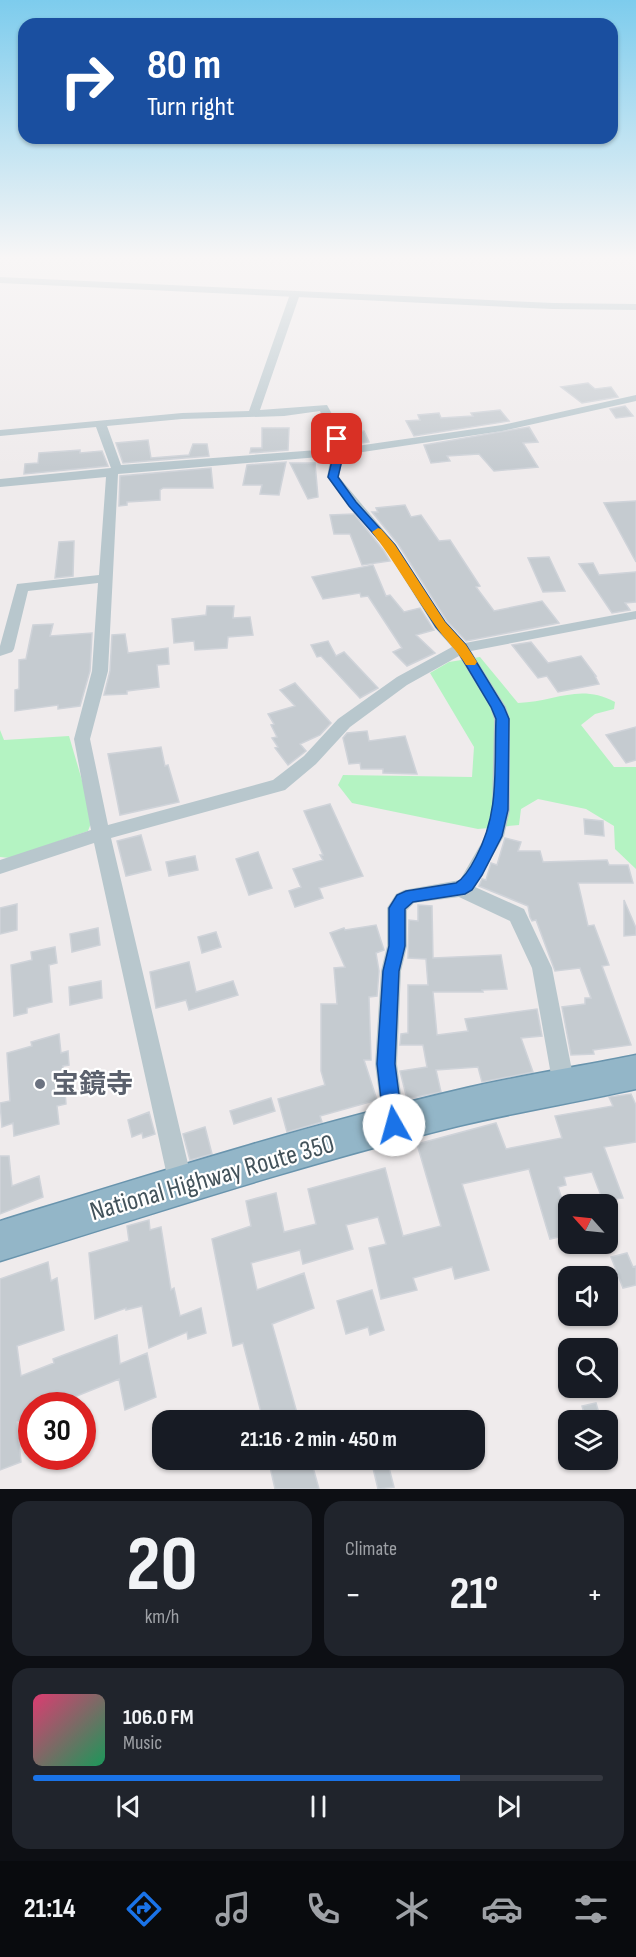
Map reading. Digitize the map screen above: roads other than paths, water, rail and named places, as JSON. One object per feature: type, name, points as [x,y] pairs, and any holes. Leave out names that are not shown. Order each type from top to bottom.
[{"type":"highway","name":"National Highway Route 350","points":[[0,1241],[181,1185],[394,1125],[460,1108],[636,1072]]},
{"type":"street","points":[[254,415],[283,328]]},
{"type":"street","points":[[0,483],[392,446],[502,428],[636,398]]},
{"type":"street","points":[[0,433],[40,427],[182,416],[284,413],[323,406],[334,426],[339,452],[333,477],[353,504],[392,548],[440,625],[462,648],[498,707],[502,719],[501,810],[495,836],[467,885],[460,890],[411,896],[403,900],[397,908],[397,946],[391,971],[386,1064],[394,1125]]},
{"type":"street","points":[[100,424],[115,471],[100,671],[82,739],[101,834],[181,1185]]},
{"type":"street","points":[[0,651],[7,650],[22,586],[106,578]]},
{"type":"street","points":[[0,867],[101,834],[279,784],[310,760],[344,723],[402,681],[462,648],[636,615]]},
{"type":"street","points":[[460,890],[518,915],[542,968],[564,1086]]},
{"type":"place","name":"宝鏡寺","points":[[40,1084]]}]
